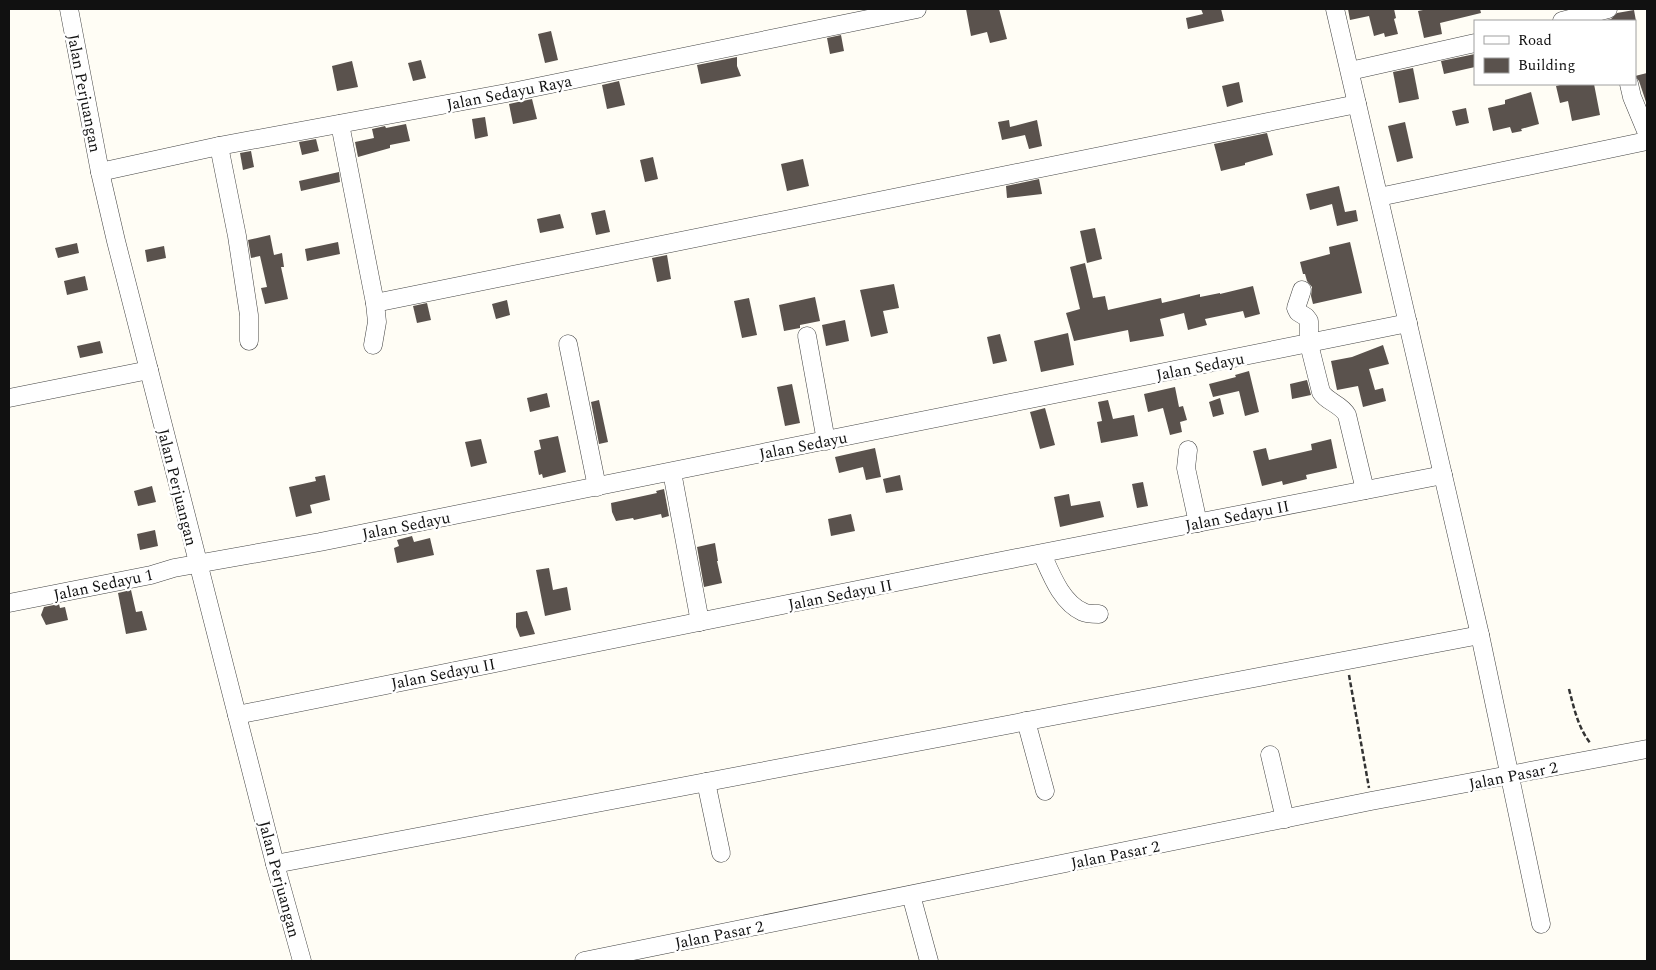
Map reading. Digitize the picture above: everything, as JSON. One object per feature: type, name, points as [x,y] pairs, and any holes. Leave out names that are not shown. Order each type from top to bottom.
[{"type":"street","name":"Jalan Perjuangan","points":[[69,9],[100,172],[198,565],[302,961]]},
{"type":"street","name":"Jalan Sedayu Raya","points":[[100,172],[219,146],[526,89],[917,9]]},
{"type":"street","points":[[1335,9],[1480,635],[1501,777],[1541,924]]},
{"type":"street","points":[[1566,20],[1608,9]]},
{"type":"street","points":[[1350,71],[1474,43]]},
{"type":"street","points":[[1629,85],[1632,97],[1647,133]]},
{"type":"street","points":[[375,303],[1357,104]]},
{"type":"street","points":[[340,124],[375,303],[374,345]]},
{"type":"street","points":[[1379,197],[1647,140]]},
{"type":"street","points":[[219,146],[248,305],[249,341]]},
{"type":"street","points":[[1302,290],[1296,308],[1309,321],[1309,344],[1322,395],[1341,407],[1347,415],[1365,490]]},
{"type":"street","name":"Jalan Sedayu","points":[[198,565],[672,472],[1408,323]]},
{"type":"street","points":[[806,336],[826,441]]},
{"type":"street","points":[[568,344],[597,486]]},
{"type":"street","points":[[9,398],[149,370]]},
{"type":"street","points":[[1188,450],[1186,468],[1198,523]]},
{"type":"street","points":[[672,472],[700,622]]},
{"type":"street","name":"Jalan Sedayu II","points":[[237,715],[1443,475]]},
{"type":"street","points":[[1042,554],[1062,594],[1073,606],[1084,612],[1098,614]]},
{"type":"street","name":"Jalan Sedayu 1","points":[[9,603],[198,565]]},
{"type":"street","points":[[275,864],[1480,635]]},
{"type":"street","points":[[1026,721],[1045,791]]},
{"type":"street","name":"Jalan Pasar 2","points":[[584,961],[1371,801],[1647,749]]},
{"type":"street","points":[[1270,754],[1285,819]]},
{"type":"street","points":[[706,782],[721,853]]},
{"type":"street","points":[[911,895],[929,961]]},
{"type":"path","points":[[1346,660],[1371,801]]},
{"type":"path","points":[[1569,689],[1583,733],[1604,758]]},
{"type":"building","points":[[966,9],[999,9],[1007,39],[990,43],[987,32],[971,36]]},
{"type":"building","points":[[1201,9],[1221,9],[1224,21],[1188,29],[1186,18],[1203,14]]},
{"type":"building","points":[[1348,9],[1394,9],[1396,18],[1394,19],[1398,34],[1385,37],[1384,33],[1374,36],[1369,16],[1350,20]]},
{"type":"building","points":[[1428,9],[1480,9],[1481,13],[1440,23],[1442,34],[1424,38],[1418,11]]},
{"type":"building","points":[[1634,10],[1636,20],[1607,20],[1617,13]]},
{"type":"building","points":[[551,31],[558,60],[545,63],[538,34]]},
{"type":"building","points":[[841,35],[844,51],[830,54],[827,38]]},
{"type":"building","points":[[1474,54],[1474,67],[1444,74],[1441,61]]},
{"type":"building","points":[[737,57],[737,66],[741,76],[701,84],[697,65]]},
{"type":"building","points":[[421,60],[426,78],[413,81],[408,63]]},
{"type":"building","points":[[352,61],[358,87],[337,91],[332,66]]},
{"type":"building","points":[[1413,68],[1419,99],[1399,103],[1393,72]]},
{"type":"building","points":[[1647,73],[1647,102],[1646,102],[1636,76]]},
{"type":"building","points":[[619,81],[625,105],[607,109],[602,85]]},
{"type":"building","points":[[1239,82],[1243,102],[1227,107],[1222,86]]},
{"type":"building","points":[[1594,85],[1600,115],[1572,121],[1568,101],[1560,103],[1556,86]]},
{"type":"building","points":[[1531,92],[1539,124],[1512,133],[1510,127],[1493,131],[1488,108],[1505,104],[1505,100]]},
{"type":"building","points":[[532,99],[537,119],[513,124],[509,104]]},
{"type":"building","points":[[1466,108],[1469,123],[1456,126],[1452,111]]},
{"type":"building","points":[[485,117],[488,136],[475,139],[472,119]]},
{"type":"building","points":[[1009,120],[1010,127],[1037,120],[1042,146],[1029,149],[1025,135],[1002,140],[998,122]]},
{"type":"building","points":[[1405,122],[1413,158],[1397,162],[1388,126]]},
{"type":"building","points":[[406,124],[410,141],[390,145],[390,148],[358,157],[355,142],[374,138],[372,129]]},
{"type":"building","points":[[1267,133],[1273,155],[1221,171],[1214,144]]},
{"type":"building","points":[[316,139],[319,151],[302,155],[299,142]]},
{"type":"building","points":[[251,151],[254,167],[243,170],[240,153]]},
{"type":"building","points":[[653,157],[658,179],[645,182],[640,160]]},
{"type":"building","points":[[803,159],[809,186],[787,191],[781,164]]},
{"type":"building","points":[[339,172],[340,182],[301,191],[299,181]]},
{"type":"building","points":[[1039,179],[1042,194],[1007,198],[1006,186]]},
{"type":"building","points":[[1339,186],[1345,212],[1356,210],[1358,221],[1337,226],[1332,204],[1310,210],[1306,194]]},
{"type":"building","points":[[605,210],[610,232],[596,235],[591,213]]},
{"type":"building","points":[[560,214],[564,228],[540,233],[537,219]]},
{"type":"building","points":[[1095,228],[1102,259],[1087,263],[1080,231]]},
{"type":"building","points":[[270,235],[274,255],[282,253],[284,267],[281,267],[288,299],[265,304],[261,288],[267,287],[260,256],[251,258],[248,240]]},
{"type":"building","points":[[338,242],[340,254],[307,261],[305,249]]},
{"type":"building","points":[[1350,242],[1362,293],[1313,304],[1311,296],[1312,287],[1307,281],[1305,274],[1303,274],[1300,262],[1330,254],[1329,247]]},
{"type":"building","points":[[77,243],[79,253],[58,258],[55,248]]},
{"type":"building","points":[[164,246],[166,258],[147,262],[145,250]]},
{"type":"building","points":[[667,255],[671,279],[657,282],[652,258]]},
{"type":"building","points":[[1085,263],[1093,298],[1105,296],[1108,310],[1161,298],[1162,303],[1200,294],[1200,297],[1253,286],[1260,314],[1245,318],[1243,311],[1205,319],[1207,325],[1188,330],[1184,313],[1160,319],[1164,336],[1130,342],[1128,330],[1074,341],[1066,313],[1080,309],[1070,267]]},
{"type":"building","points":[[85,276],[88,290],[67,295],[64,281]]},
{"type":"building","points":[[894,284],[899,308],[883,311],[888,333],[871,337],[860,290]]},
{"type":"building","points":[[815,297],[820,321],[784,331],[779,305]]},
{"type":"building","points":[[749,298],[757,335],[742,338],[734,301]]},
{"type":"building","points":[[507,300],[510,315],[496,319],[492,304]]},
{"type":"building","points":[[427,303],[431,320],[417,323],[413,306]]},
{"type":"building","points":[[845,320],[849,341],[826,346],[822,325]]},
{"type":"building","points":[[1068,333],[1074,365],[1041,372],[1034,341]]},
{"type":"building","points":[[1000,334],[1007,361],[993,364],[987,337]]},
{"type":"building","points":[[100,341],[103,353],[80,358],[77,346]]},
{"type":"building","points":[[1383,345],[1389,364],[1369,369],[1375,390],[1383,388],[1386,401],[1363,407],[1358,386],[1337,390],[1331,361],[1352,357]]},
{"type":"building","points":[[1249,371],[1259,412],[1245,416],[1239,391],[1213,397],[1209,384],[1236,377],[1235,375]]},
{"type":"building","points":[[1307,380],[1311,395],[1292,399],[1290,384]]},
{"type":"building","points":[[792,384],[800,423],[785,426],[777,387]]},
{"type":"building","points":[[1175,387],[1179,407],[1183,406],[1187,420],[1180,422],[1182,432],[1170,435],[1163,408],[1148,412],[1144,394]]},
{"type":"building","points":[[547,393],[550,407],[530,412],[527,398]]},
{"type":"building","points":[[1220,398],[1224,414],[1213,417],[1209,402]]},
{"type":"building","points":[[599,400],[608,442],[599,444],[591,402]]},
{"type":"building","points":[[1108,400],[1113,419],[1134,415],[1138,436],[1101,443],[1097,422],[1102,421],[1098,402]]},
{"type":"building","points":[[1045,408],[1055,445],[1040,449],[1030,412]]},
{"type":"building","points":[[558,436],[566,472],[543,478],[542,474],[539,475],[534,451],[541,449],[539,440]]},
{"type":"building","points":[[481,439],[487,463],[471,467],[465,442]]},
{"type":"building","points":[[1331,439],[1337,468],[1306,475],[1307,479],[1283,485],[1282,481],[1262,486],[1253,451],[1266,448],[1269,460],[1312,450],[1311,444]]},
{"type":"building","points":[[875,448],[881,477],[866,480],[863,467],[839,473],[835,457]]},
{"type":"building","points":[[325,475],[330,500],[310,505],[312,513],[296,517],[289,487],[316,481],[315,477]]},
{"type":"building","points":[[900,475],[903,490],[886,493],[883,479]]},
{"type":"building","points":[[1143,482],[1148,506],[1137,508],[1132,484]]},
{"type":"building","points":[[152,486],[156,502],[138,506],[134,491]]},
{"type":"building","points":[[664,489],[669,516],[662,518],[661,514],[634,520],[633,518],[616,521],[611,503],[657,493],[656,491]]},
{"type":"building","points":[[1069,494],[1071,506],[1100,501],[1104,517],[1060,527],[1054,497]]},
{"type":"building","points":[[851,514],[855,531],[831,536],[828,519]]},
{"type":"building","points":[[155,530],[158,546],[140,550],[137,534]]},
{"type":"building","points":[[412,536],[414,542],[430,538],[434,555],[397,563],[394,548],[399,546],[397,540]]},
{"type":"building","points":[[715,543],[722,583],[704,587],[697,547]]},
{"type":"building","points":[[549,568],[553,590],[567,587],[571,610],[545,616],[536,570]]},
{"type":"building","points":[[131,590],[136,612],[142,611],[147,630],[126,634],[118,593]]},
{"type":"building","points":[[59,604],[60,608],[65,607],[68,620],[46,625],[41,615],[44,607]]},
{"type":"building","points":[[527,611],[535,634],[520,637],[516,627],[516,613]]}]
